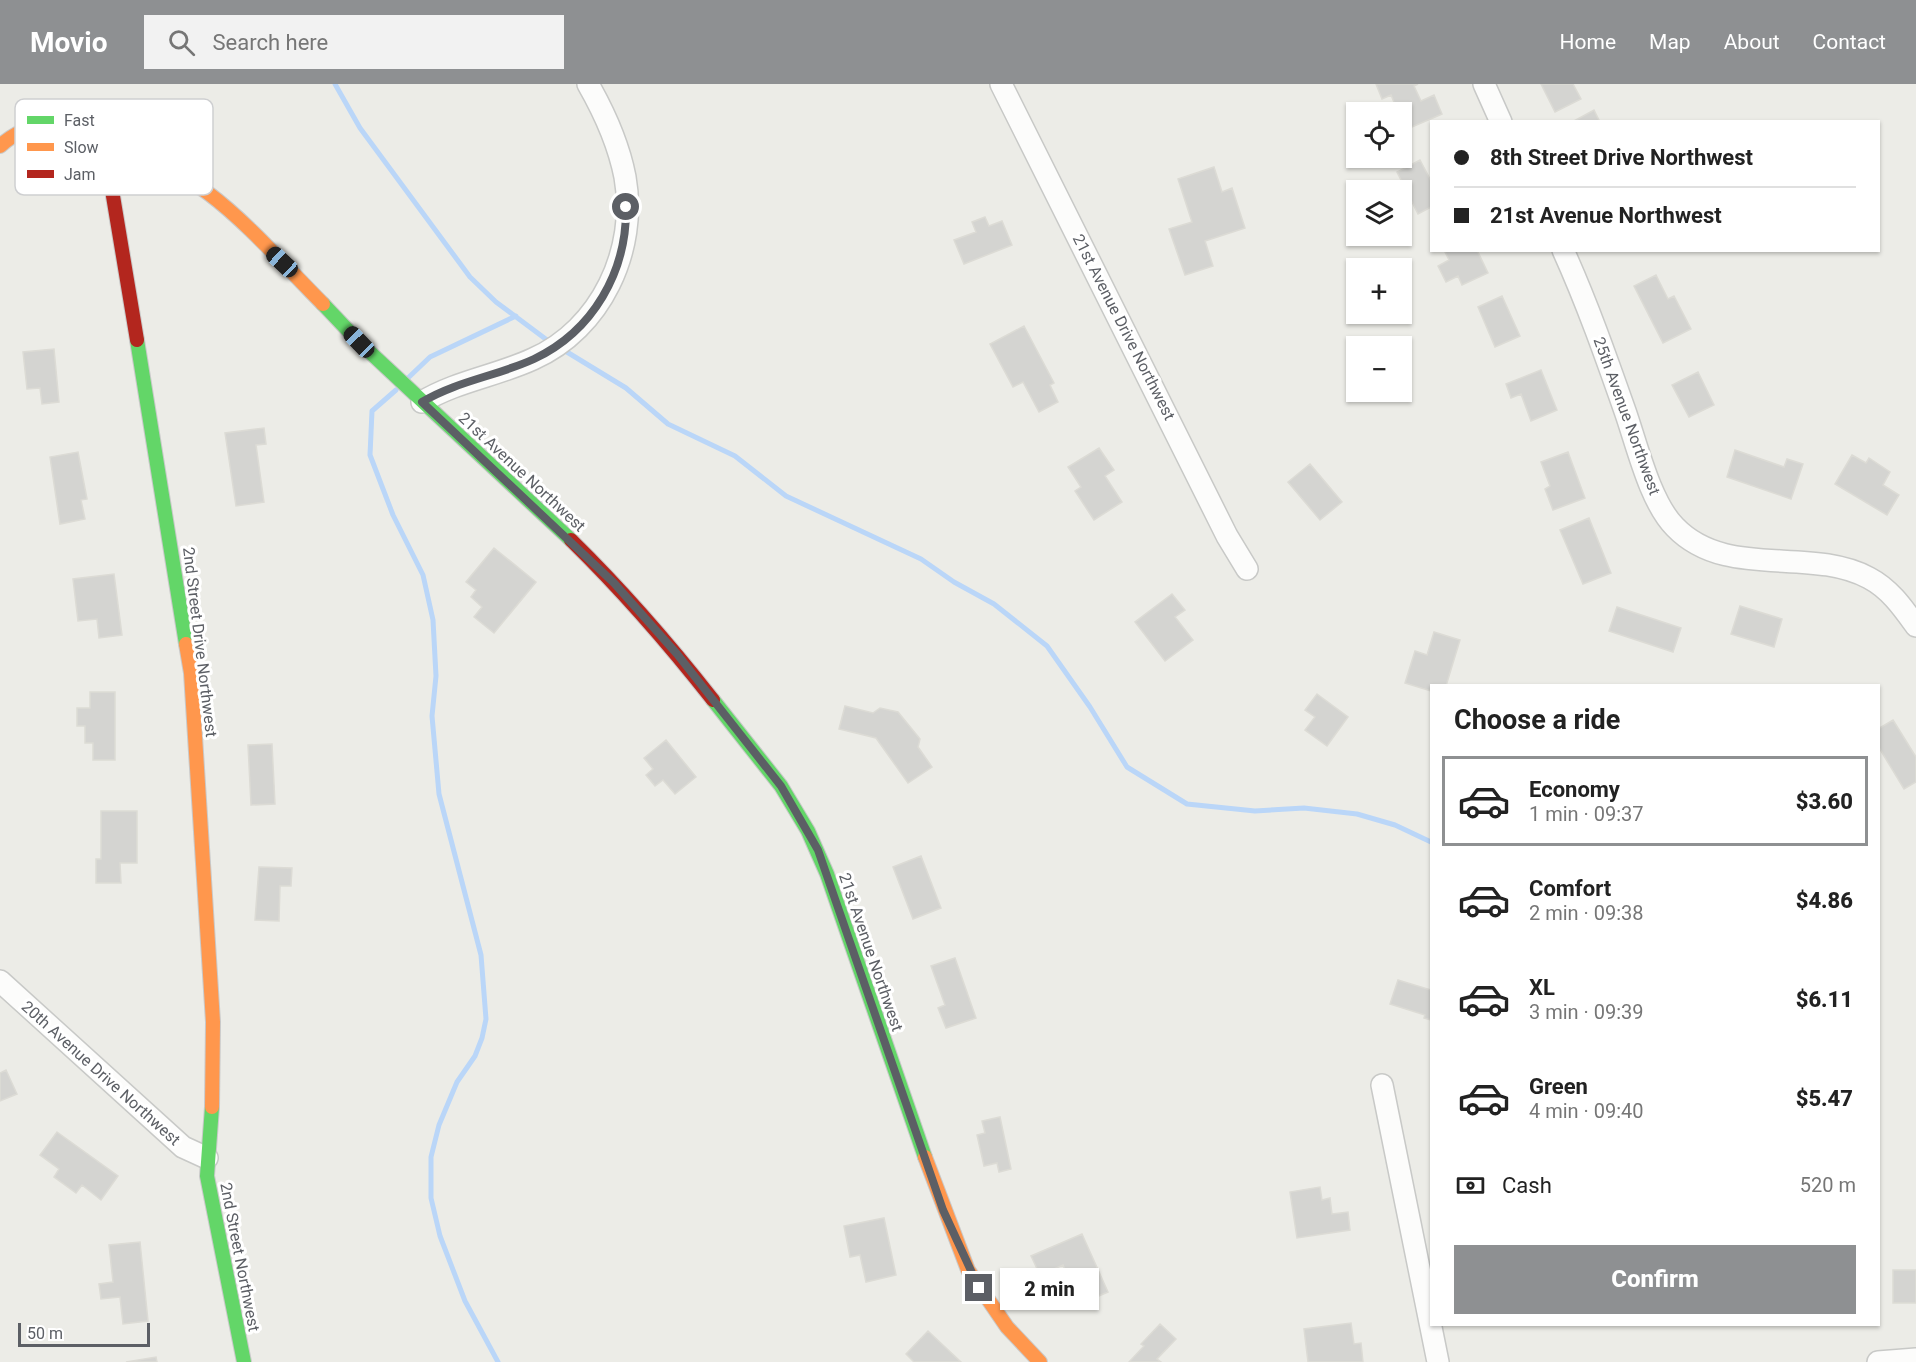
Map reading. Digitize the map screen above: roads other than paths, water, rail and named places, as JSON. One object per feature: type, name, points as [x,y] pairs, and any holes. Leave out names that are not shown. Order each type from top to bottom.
[{"type":"street","points":[[422,402],[456,384],[534,359],[570,337],[586,321],[608,291],[621,254],[626,222],[626,192],[622,169],[606,119],[588,84]]},
{"type":"street","name":"21st Avenue Drive Northwest","points":[[1002,84],[1227,536],[1247,569]]},
{"type":"street","points":[[1484,84],[1500,120]]},
{"type":"street","name":"21st Avenue Northwest","points":[[0,146],[15,135]]},
{"type":"street","name":"2nd Street Drive Northwest","points":[[113,195],[180,593],[192,682],[213,1022],[213,1098],[207,1158]]},
{"type":"street","name":"21st Avenue Northwest","points":[[210,195],[422,402],[614,583],[677,654],[781,786],[808,831],[827,874],[943,1210],[968,1270],[1007,1327],[1040,1362]]},
{"type":"street","name":"25th Avenue Northwest","points":[[1564,252],[1608,364],[1646,470],[1661,507],[1673,526],[1697,544],[1721,554],[1823,566],[1869,578],[1893,596],[1916,626]]},
{"type":"street","name":"20th Avenue Drive Northwest","points":[[0,981],[183,1147],[207,1158]]},
{"type":"street","points":[[1382,1085],[1430,1322]]},
{"type":"street","name":"2nd Street Northwest","points":[[207,1158],[210,1194],[244,1362]]},
{"type":"street","points":[[1431,1326],[1438,1362]]},
{"type":"street","points":[[1878,1362],[1916,1359]]},
{"type":"waterway","points":[[335,84],[360,128],[470,277],[496,302],[551,343]]},
{"type":"waterway","points":[[409,377],[430,357],[516,316]]},
{"type":"waterway","points":[[562,349],[626,388],[668,424],[735,456],[786,496],[921,559],[954,582],[994,604],[1047,646],[1090,707],[1127,767],[1187,804],[1255,811],[1304,808],[1357,814],[1395,825],[1430,842]]},
{"type":"waterway","points":[[396,390],[372,411],[370,455],[393,515],[423,575],[433,620],[436,676],[432,716],[439,794],[481,955],[486,1019],[475,1056],[457,1082],[439,1125],[431,1157],[431,1198],[440,1236],[465,1301],[498,1362]]}]
